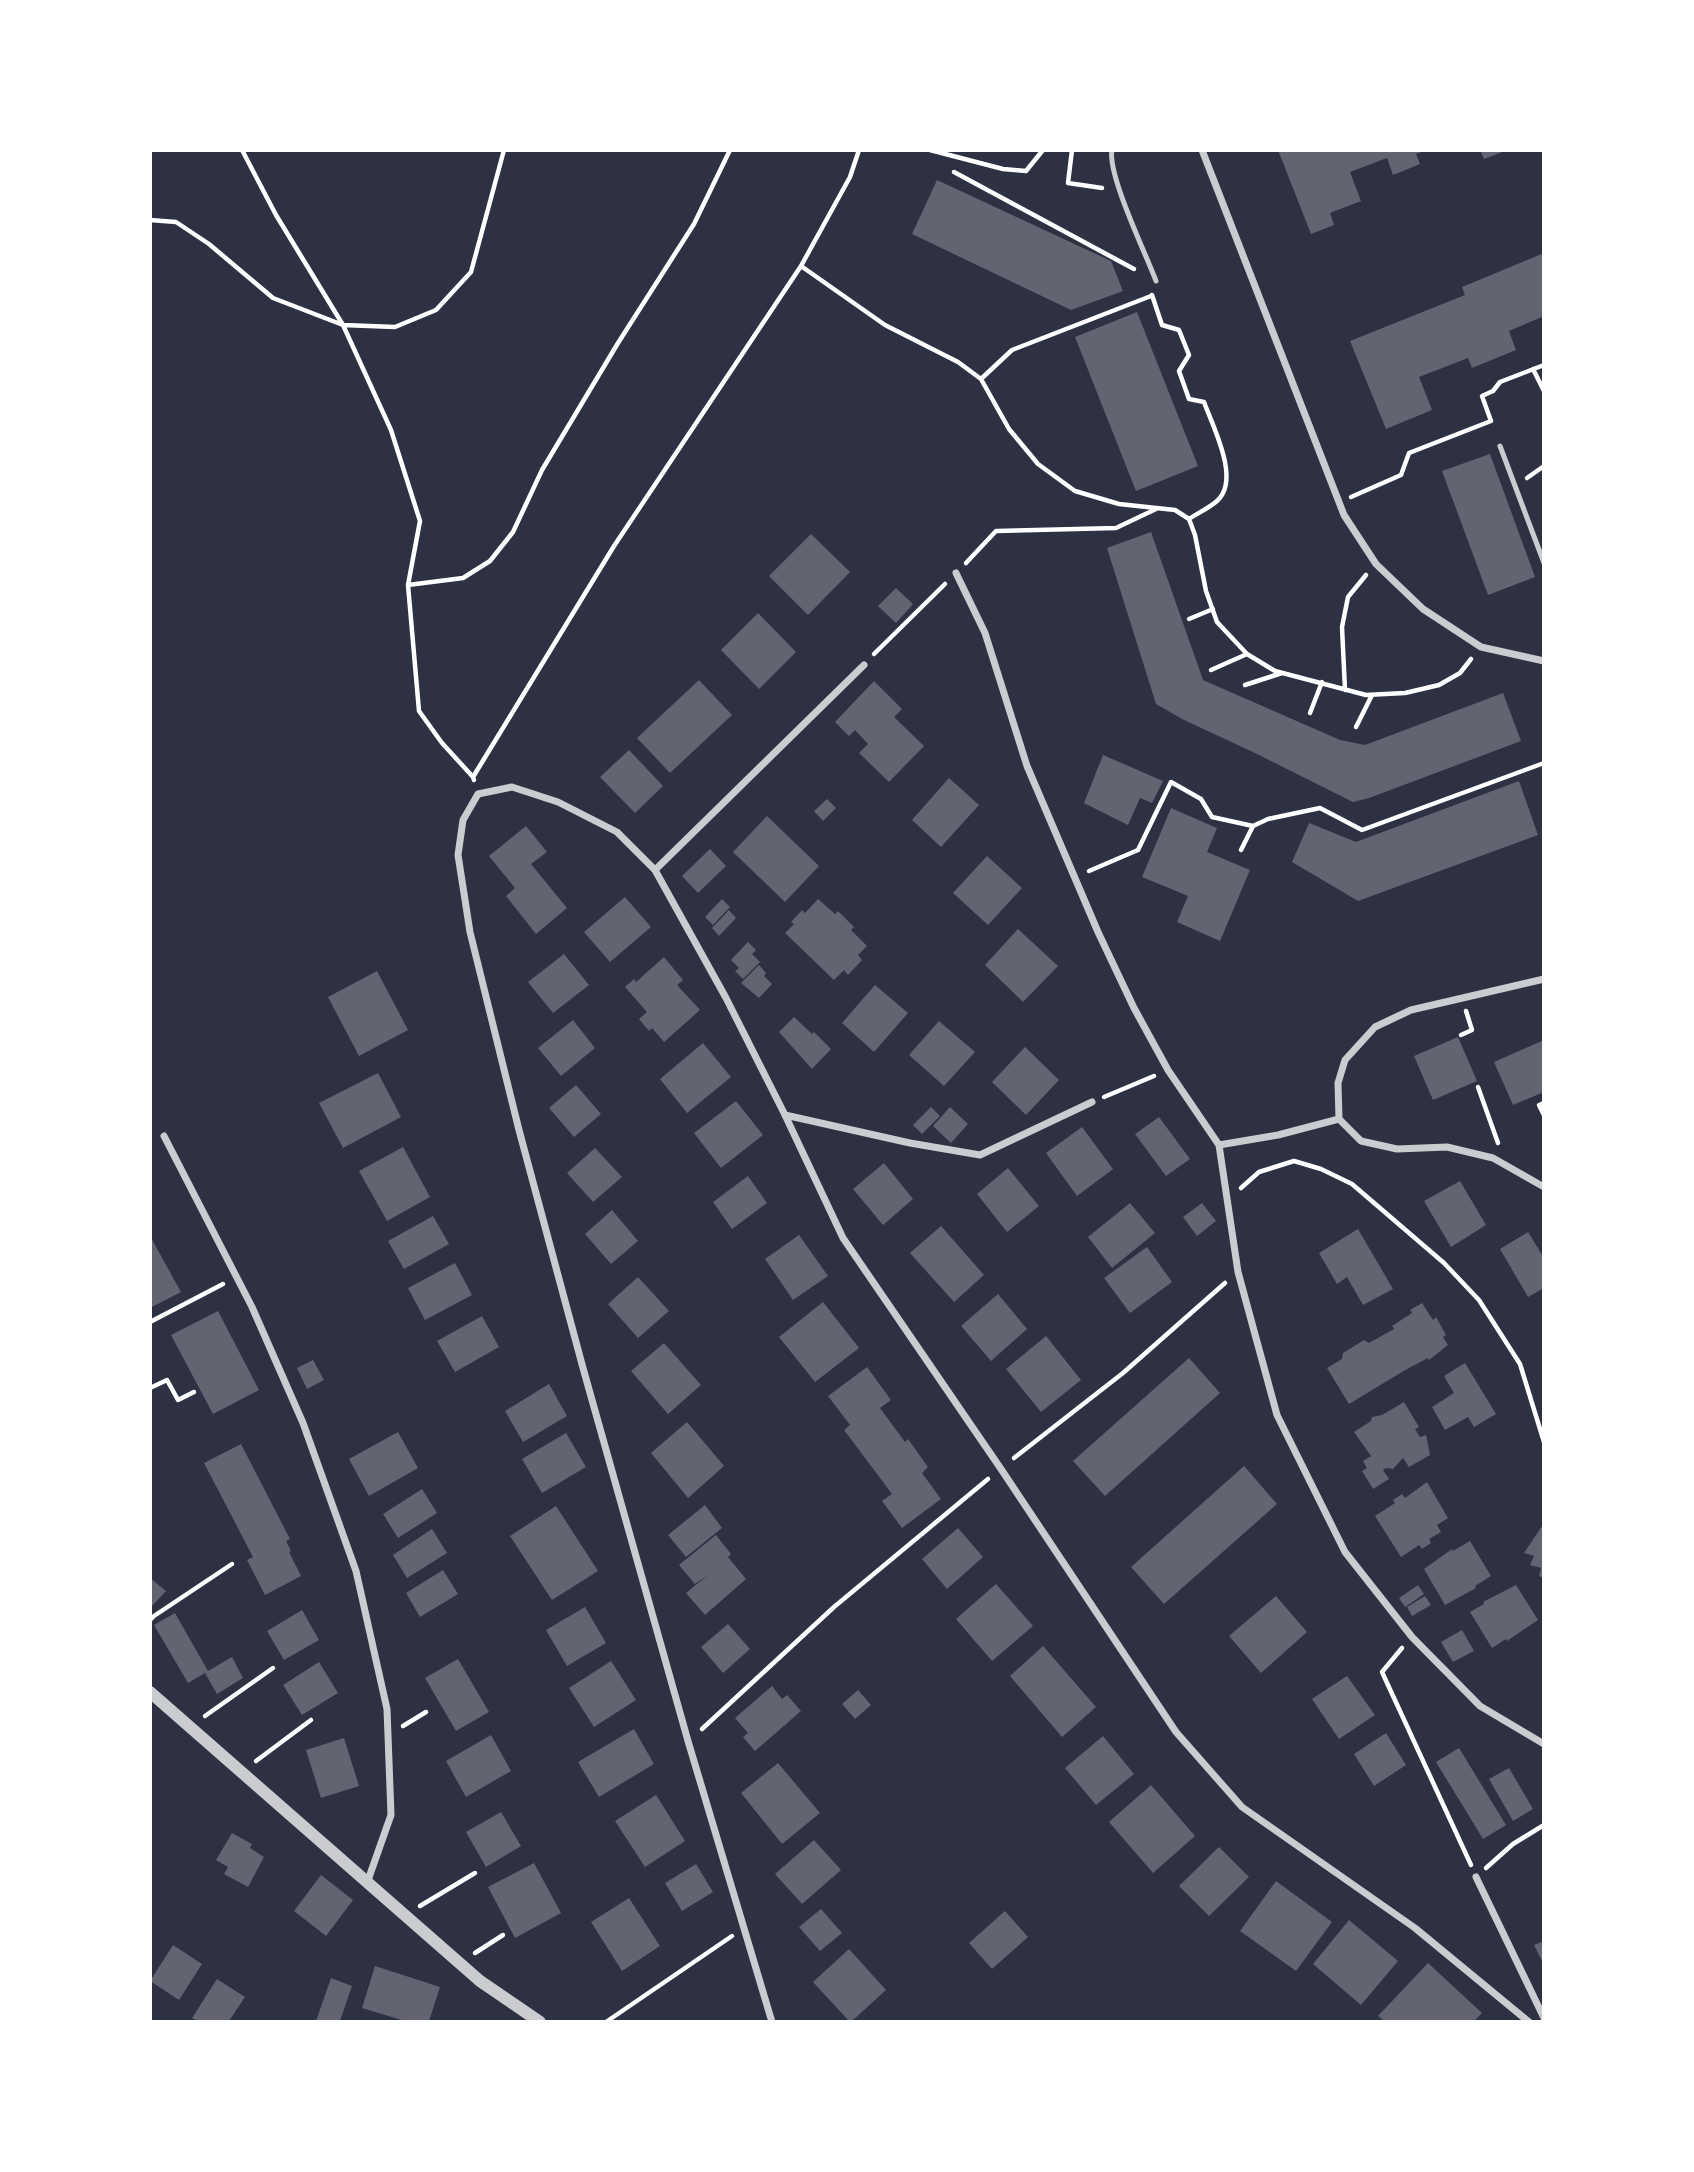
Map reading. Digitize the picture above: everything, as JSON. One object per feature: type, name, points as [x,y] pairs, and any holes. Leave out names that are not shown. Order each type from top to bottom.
[{"type":"street","points":[[1202,150],[1344,515],[1376,564],[1423,609],[1481,648],[1544,661]]},
{"type":"street","points":[[956,573],[985,633],[1027,766],[1134,1008],[1168,1070],[1219,1145],[1238,1272],[1277,1415],[1345,1552],[1412,1637],[1480,1706],[1544,1744]]},
{"type":"street","points":[[655,870],[863,665]]},
{"type":"street","points":[[772,2021],[688,1741],[519,1130],[470,932],[458,855],[463,820],[478,794],[512,787],[558,802],[617,831],[655,870],[726,998],[843,1238],[1001,1468],[1176,1732],[1242,1807],[1415,1928],[1529,2021]]},
{"type":"street","points":[[1543,1185],[1493,1158],[1447,1147],[1397,1149],[1361,1141],[1339,1119],[1338,1083],[1345,1060],[1375,1027],[1411,1010],[1544,979]]},
{"type":"street","points":[[785,1115],[910,1143],[980,1155],[1092,1102]]},
{"type":"street","points":[[1219,1145],[1278,1135],[1339,1119]]},
{"type":"street","points":[[164,1136],[236,1277],[303,1423],[356,1572],[387,1709],[391,1815],[367,1883]]},
{"type":"street","points":[[150,1692],[480,1981],[540,2021]]},
{"type":"street","points":[[1476,1877],[1544,2018]]},
{"type":"lane","points":[[1112,150],[1110,158],[1156,281]]},
{"type":"lane","points":[[1500,446],[1544,563]]},
{"type":"path","points":[[242,150],[276,215],[342,325],[391,430],[420,521],[408,585],[419,712],[442,743],[473,777],[478,794]]},
{"type":"path","points":[[150,220],[176,222],[209,244],[274,298],[342,325],[395,327],[436,310],[471,272],[504,150]]},
{"type":"path","points":[[408,585],[463,578],[490,561],[513,532],[542,470],[618,343],[694,224],[730,150]]},
{"type":"path","points":[[473,777],[614,547],[801,266],[850,177],[859,150]]},
{"type":"path","points":[[930,150],[1003,169],[1026,171],[1043,150]]},
{"type":"path","points":[[1072,150],[1068,183],[1121,190]]},
{"type":"path","points":[[954,172],[1156,281],[1152,296],[1162,326],[1179,330],[1189,355],[1179,370],[1189,399],[1204,402],[1226,468],[1228,482],[1218,500],[1189,519]]},
{"type":"path","points":[[801,266],[885,325],[958,362],[981,379],[1009,429],[1038,464],[1075,491],[1119,504],[1175,510],[1189,519],[1217,622],[1247,654],[1275,671],[1322,681],[1345,690],[1373,694],[1405,693],[1439,685],[1460,673],[1481,648]]},
{"type":"path","points":[[981,379],[1012,350],[1152,296]]},
{"type":"path","points":[[1339,503],[1401,475],[1409,453],[1491,421],[1482,396],[1493,391],[1500,382],[1544,365]]},
{"type":"path","points":[[1533,369],[1544,391]]},
{"type":"path","points":[[863,665],[996,531],[1116,528],[1156,509]]},
{"type":"path","points":[[1345,690],[1342,627],[1348,597],[1376,564]]},
{"type":"path","points":[[1189,619],[1213,609]]},
{"type":"path","points":[[1212,670],[1247,654]]},
{"type":"path","points":[[1245,685],[1283,673]]},
{"type":"path","points":[[1310,713],[1322,681]]},
{"type":"path","points":[[1356,727],[1373,694]]},
{"type":"path","points":[[1075,877],[1138,850],[1171,782],[1201,799],[1212,817],[1253,826],[1268,819],[1320,808],[1362,830],[1544,762]]},
{"type":"path","points":[[1241,850],[1253,826]]},
{"type":"path","points":[[1461,997],[1472,1030],[1461,1035]]},
{"type":"path","points":[[1123,1088],[1168,1070]]},
{"type":"path","points":[[1478,1087],[1505,1164]]},
{"type":"path","points":[[1544,1104],[1539,1105],[1544,1115]]},
{"type":"path","points":[[1228,1201],[1259,1172],[1294,1161],[1321,1169],[1352,1184],[1444,1263],[1479,1300],[1520,1364],[1544,1442]]},
{"type":"path","points":[[688,1741],[834,1607],[1001,1468],[1124,1373],[1238,1272]]},
{"type":"path","points":[[150,1322],[236,1277]]},
{"type":"path","points":[[150,1388],[167,1380],[178,1400],[194,1392]]},
{"type":"path","points":[[150,1620],[232,1564]]},
{"type":"path","points":[[1412,1637],[1382,1672],[1476,1877],[1513,1844],[1544,1825]]},
{"type":"path","points":[[190,1726],[273,1668]]},
{"type":"path","points":[[388,1736],[426,1712]]},
{"type":"path","points":[[241,1772],[312,1720]]},
{"type":"path","points":[[404,1915],[475,1873]]},
{"type":"path","points":[[606,2021],[744,1928]]},
{"type":"path","points":[[459,1963],[503,1935]]},
{"type":"building","points":[[1278,150],[1424,151],[1416,154],[1420,164],[1393,175],[1387,158],[1350,172],[1361,201],[1330,213],[1334,225],[1311,234]]},
{"type":"building","points":[[1480,150],[1505,150],[1505,151],[1484,159]]},
{"type":"building","points":[[937,180],[1111,261],[1123,291],[1071,310],[912,234]]},
{"type":"building","points":[[1544,253],[1544,316],[1509,331],[1516,350],[1472,368],[1468,358],[1419,377],[1432,410],[1386,429],[1350,341],[1465,295],[1462,287]]},
{"type":"building","points":[[1137,312],[1198,466],[1136,491],[1075,337]]},
{"type":"building","points":[[1490,454],[1535,577],[1488,595],[1442,471]]},
{"type":"building","points":[[1151,532],[1203,680],[1340,740],[1365,745],[1503,693],[1521,741],[1353,802],[1184,720],[1156,704],[1107,548]]},
{"type":"building","points":[[811,534],[850,572],[808,615],[769,576]]},
{"type":"building","points":[[896,588],[913,604],[896,623],[878,606]]},
{"type":"building","points":[[758,613],[796,652],[759,689],[721,650]]},
{"type":"building","points":[[699,680],[732,715],[670,773],[637,738]]},
{"type":"building","points":[[874,681],[902,709],[894,717],[924,746],[889,782],[859,753],[868,744],[855,730],[849,736],[835,722]]},
{"type":"building","points":[[629,750],[663,786],[635,813],[600,777]]},
{"type":"building","points":[[1103,755],[1163,781],[1152,803],[1140,798],[1128,825],[1084,803]]},
{"type":"building","points":[[949,778],[979,805],[941,847],[912,820]]},
{"type":"building","points":[[1519,781],[1538,835],[1358,901],[1292,862],[1309,823],[1356,842]]},
{"type":"building","points":[[827,799],[836,808],[823,821],[814,811]]},
{"type":"building","points":[[1171,808],[1217,828],[1207,852],[1250,870],[1220,941],[1177,922],[1188,896],[1142,877]]},
{"type":"building","points":[[767,816],[819,866],[785,902],[733,852]]},
{"type":"building","points":[[526,826],[547,852],[531,864],[567,908],[536,934],[506,896],[515,888],[489,856]]},
{"type":"building","points":[[710,849],[726,866],[698,893],[682,876]]},
{"type":"building","points":[[987,856],[1022,888],[988,925],[953,893]]},
{"type":"building","points":[[625,897],[651,927],[610,962],[584,932]]},
{"type":"building","points":[[722,899],[730,907],[713,925],[705,917]]},
{"type":"building","points":[[818,899],[835,914],[838,911],[854,927],[851,930],[867,946],[858,955],[862,960],[848,975],[844,970],[834,980],[785,933],[802,910],[805,913]]},
{"type":"building","points":[[729,910],[736,918],[719,936],[712,928]]},
{"type":"building","points":[[1018,929],[1058,966],[1023,1002],[985,965]]},
{"type":"building","points":[[748,942],[756,950],[752,954],[760,962],[743,979],[735,971],[739,968],[731,960]]},
{"type":"building","points":[[564,954],[589,985],[553,1013],[528,982]]},
{"type":"building","points":[[664,957],[683,980],[677,985],[700,1010],[664,1042],[652,1028],[649,1031],[639,1019],[647,1012],[625,987],[634,979],[636,982]]},
{"type":"building","points":[[759,965],[772,984],[759,998],[741,983]]},
{"type":"building","points":[[377,971],[408,1030],[359,1056],[328,997]]},
{"type":"building","points":[[875,985],[908,1013],[874,1052],[842,1023]]},
{"type":"building","points":[[794,1017],[831,1049],[812,1069],[779,1032]]},
{"type":"building","points":[[573,1020],[595,1048],[561,1076],[538,1048]]},
{"type":"building","points":[[939,1021],[975,1052],[944,1086],[909,1055]]},
{"type":"building","points":[[1458,1037],[1477,1081],[1433,1100],[1414,1056]]},
{"type":"building","points":[[1544,1040],[1544,1092],[1513,1105],[1494,1062]]},
{"type":"building","points":[[703,1043],[731,1077],[687,1113],[660,1079]]},
{"type":"building","points":[[1025,1047],[1059,1080],[1026,1115],[992,1082]]},
{"type":"building","points":[[378,1073],[401,1117],[343,1148],[319,1103]]},
{"type":"building","points":[[576,1085],[601,1114],[574,1137],[549,1108]]},
{"type":"building","points":[[736,1101],[763,1135],[721,1168],[694,1133]]},
{"type":"building","points":[[931,1107],[940,1116],[922,1134],[913,1125]]},
{"type":"building","points":[[950,1107],[968,1124],[951,1143],[933,1126]]},
{"type":"building","points":[[1159,1117],[1190,1159],[1166,1176],[1135,1134]]},
{"type":"building","points":[[1082,1127],[1113,1169],[1077,1196],[1046,1153]]},
{"type":"building","points":[[403,1147],[430,1197],[387,1221],[359,1171]]},
{"type":"building","points":[[595,1148],[622,1177],[593,1202],[567,1173]]},
{"type":"building","points":[[884,1163],[913,1199],[883,1225],[853,1189]]},
{"type":"building","points":[[1008,1168],[1039,1206],[1007,1232],[977,1194]]},
{"type":"building","points":[[748,1176],[767,1203],[732,1229],[713,1202]]},
{"type":"building","points":[[1460,1181],[1486,1225],[1451,1247],[1424,1201]]},
{"type":"building","points":[[1130,1203],[1155,1233],[1112,1268],[1088,1237]]},
{"type":"building","points":[[1202,1203],[1216,1221],[1197,1236],[1183,1217]]},
{"type":"building","points":[[612,1210],[638,1241],[611,1264],[585,1234]]},
{"type":"building","points":[[433,1216],[449,1244],[404,1269],[388,1241]]},
{"type":"building","points":[[941,1226],[984,1275],[954,1302],[910,1253]]},
{"type":"building","points":[[1358,1229],[1393,1289],[1363,1305],[1347,1277],[1337,1284],[1319,1253]]},
{"type":"building","points":[[1528,1232],[1544,1258],[1544,1288],[1528,1297],[1500,1249]]},
{"type":"building","points":[[799,1235],[828,1276],[793,1300],[765,1259]]},
{"type":"building","points":[[150,1236],[181,1292],[150,1308]]},
{"type":"building","points":[[1147,1247],[1172,1282],[1130,1313],[1104,1278]]},
{"type":"building","points":[[455,1263],[472,1295],[425,1320],[408,1288]]},
{"type":"building","points":[[638,1277],[669,1311],[638,1338],[608,1304]]},
{"type":"building","points":[[998,1294],[1027,1329],[991,1361],[961,1326]]},
{"type":"building","points":[[823,1302],[859,1348],[815,1382],[779,1337]]},
{"type":"building","points":[[1422,1303],[1433,1320],[1436,1317],[1446,1335],[1443,1337],[1448,1345],[1429,1360],[1428,1358],[1407,1369],[1349,1404],[1327,1368],[1342,1359],[1343,1353],[1364,1340],[1369,1343],[1394,1329],[1392,1326]]},
{"type":"building","points":[[218,1311],[259,1390],[213,1414],[171,1335]]},
{"type":"building","points":[[482,1316],[499,1347],[455,1372],[437,1341]]},
{"type":"building","points":[[1046,1336],[1081,1380],[1041,1412],[1006,1369]]},
{"type":"building","points":[[664,1343],[701,1385],[668,1414],[631,1371]]},
{"type":"building","points":[[1189,1358],[1220,1393],[1105,1496],[1073,1461]]},
{"type":"building","points":[[313,1360],[324,1380],[307,1389],[297,1368]]},
{"type":"building","points":[[1465,1363],[1496,1414],[1474,1427],[1468,1417],[1445,1430],[1432,1407],[1454,1393],[1444,1376]]},
{"type":"building","points":[[867,1367],[891,1400],[880,1408],[905,1442],[908,1439],[928,1467],[922,1473],[941,1499],[902,1528],[882,1501],[892,1494],[844,1430],[850,1425],[828,1396]]},
{"type":"building","points":[[549,1384],[567,1416],[523,1442],[505,1411]]},
{"type":"building","points":[[1404,1402],[1419,1427],[1415,1429],[1420,1437],[1426,1435],[1430,1455],[1409,1467],[1403,1458],[1393,1469],[1386,1468],[1383,1470],[1389,1479],[1373,1489],[1362,1471],[1367,1468],[1363,1461],[1371,1456],[1354,1432],[1371,1421],[1372,1417],[1382,1415]]},
{"type":"building","points":[[687,1422],[724,1466],[688,1498],[651,1453]]},
{"type":"building","points":[[398,1432],[418,1468],[369,1496],[349,1459]]},
{"type":"building","points":[[566,1433],[586,1467],[542,1493],[522,1459]]},
{"type":"building","points":[[241,1444],[290,1539],[286,1541],[291,1551],[289,1552],[301,1576],[265,1595],[247,1560],[253,1557],[204,1463]]},
{"type":"building","points":[[1244,1466],[1277,1504],[1164,1604],[1131,1567]]},
{"type":"building","points":[[1427,1482],[1448,1518],[1437,1525],[1441,1532],[1429,1539],[1431,1543],[1422,1549],[1419,1545],[1401,1557],[1375,1516],[1395,1503],[1393,1500],[1402,1494],[1405,1498]]},
{"type":"building","points":[[422,1489],[437,1513],[398,1538],[383,1514]]},
{"type":"building","points":[[705,1505],[722,1528],[686,1557],[668,1535]]},
{"type":"building","points":[[556,1506],[598,1571],[552,1600],[510,1536]]},
{"type":"building","points":[[1544,1523],[1544,1578],[1539,1576],[1541,1568],[1530,1565],[1534,1556],[1524,1553]]},
{"type":"building","points":[[958,1528],[983,1557],[947,1589],[922,1559]]},
{"type":"building","points":[[432,1529],[447,1553],[407,1578],[393,1555]]},
{"type":"building","points":[[716,1535],[731,1554],[728,1557],[746,1579],[705,1615],[686,1593],[708,1575],[695,1584],[679,1565]]},
{"type":"building","points":[[1470,1541],[1491,1576],[1475,1586],[1476,1588],[1445,1605],[1424,1569],[1452,1549],[1453,1551]]},
{"type":"building","points":[[443,1570],[458,1594],[420,1617],[406,1593]]},
{"type":"building","points":[[150,1578],[166,1591],[150,1608]]},
{"type":"building","points":[[996,1584],[1033,1626],[992,1661],[956,1619]]},
{"type":"building","points":[[1418,1585],[1424,1594],[1405,1607],[1399,1598]]},
{"type":"building","points":[[1516,1585],[1538,1620],[1492,1648],[1470,1612]]},
{"type":"building","points":[[1276,1596],[1307,1632],[1261,1673],[1229,1636]]},
{"type":"building","points":[[1425,1596],[1431,1605],[1412,1616],[1407,1607]]},
{"type":"building","points":[[585,1607],[606,1643],[567,1666],[546,1630]]},
{"type":"building","points":[[302,1610],[319,1640],[284,1660],[267,1631]]},
{"type":"building","points":[[175,1613],[208,1671],[232,1657],[243,1678],[217,1694],[205,1673],[188,1683],[154,1625]]},
{"type":"building","points":[[728,1624],[750,1649],[723,1673],[701,1647]]},
{"type":"building","points":[[1462,1630],[1474,1651],[1453,1662],[1441,1642]]},
{"type":"building","points":[[1043,1646],[1096,1707],[1062,1737],[1010,1676]]},
{"type":"building","points":[[458,1659],[489,1712],[456,1731],[425,1678]]},
{"type":"building","points":[[611,1661],[636,1700],[594,1727],[569,1688]]},
{"type":"building","points":[[319,1662],[338,1693],[302,1715],[283,1685]]},
{"type":"building","points":[[1347,1676],[1375,1715],[1339,1739],[1312,1699]]},
{"type":"building","points":[[772,1686],[782,1699],[787,1695],[801,1711],[755,1751],[743,1737],[748,1733],[735,1718]]},
{"type":"building","points":[[858,1690],[871,1705],[855,1719],[842,1704]]},
{"type":"building","points":[[634,1729],[654,1764],[599,1797],[578,1762]]},
{"type":"building","points":[[1386,1733],[1406,1765],[1374,1786],[1354,1754]]},
{"type":"building","points":[[491,1735],[511,1771],[466,1797],[446,1761]]},
{"type":"building","points":[[1103,1736],[1134,1774],[1096,1805],[1065,1768]]},
{"type":"building","points":[[344,1738],[359,1786],[321,1798],[306,1750]]},
{"type":"building","points":[[1459,1748],[1506,1825],[1483,1839],[1436,1762]]},
{"type":"building","points":[[778,1763],[820,1813],[782,1844],[741,1793]]},
{"type":"building","points":[[1509,1768],[1533,1809],[1513,1821],[1489,1779]]},
{"type":"building","points":[[1151,1785],[1195,1836],[1153,1873],[1109,1822]]},
{"type":"building","points":[[656,1795],[685,1841],[645,1867],[615,1821]]},
{"type":"building","points":[[501,1812],[521,1846],[486,1867],[466,1832]]},
{"type":"building","points":[[232,1833],[252,1844],[250,1848],[264,1857],[248,1887],[224,1874],[228,1867],[216,1860]]},
{"type":"building","points":[[814,1840],[841,1870],[802,1904],[775,1874]]},
{"type":"building","points":[[1219,1847],[1249,1877],[1209,1916],[1179,1886]]},
{"type":"building","points":[[534,1863],[561,1913],[515,1938],[488,1887]]},
{"type":"building","points":[[696,1864],[713,1892],[682,1911],[665,1883]]},
{"type":"building","points":[[321,1875],[353,1900],[326,1936],[294,1911]]},
{"type":"building","points":[[1276,1881],[1332,1922],[1296,1971],[1240,1931]]},
{"type":"building","points":[[629,1898],[660,1946],[622,1971],[591,1922]]},
{"type":"building","points":[[821,1909],[842,1933],[820,1951],[799,1927]]},
{"type":"building","points":[[1005,1911],[1028,1937],[992,1969],[969,1943]]},
{"type":"building","points":[[1349,1920],[1398,1961],[1361,2005],[1313,1964]]},
{"type":"building","points":[[1544,1941],[1544,1965],[1534,1945]]},
{"type":"building","points":[[173,1945],[202,1964],[179,2000],[150,1981]]},
{"type":"building","points":[[849,1949],[886,1990],[852,2021],[849,2021],[813,1982]]},
{"type":"building","points":[[1428,1963],[1482,2013],[1474,2021],[1384,2021],[1378,2016]]},
{"type":"building","points":[[375,1966],[440,1987],[429,2021],[405,2021],[362,2008]]},
{"type":"building","points":[[331,1978],[352,1986],[340,2021],[316,2021]]},
{"type":"building","points":[[217,1979],[245,1997],[229,2021],[198,2021],[192,2018]]}]
